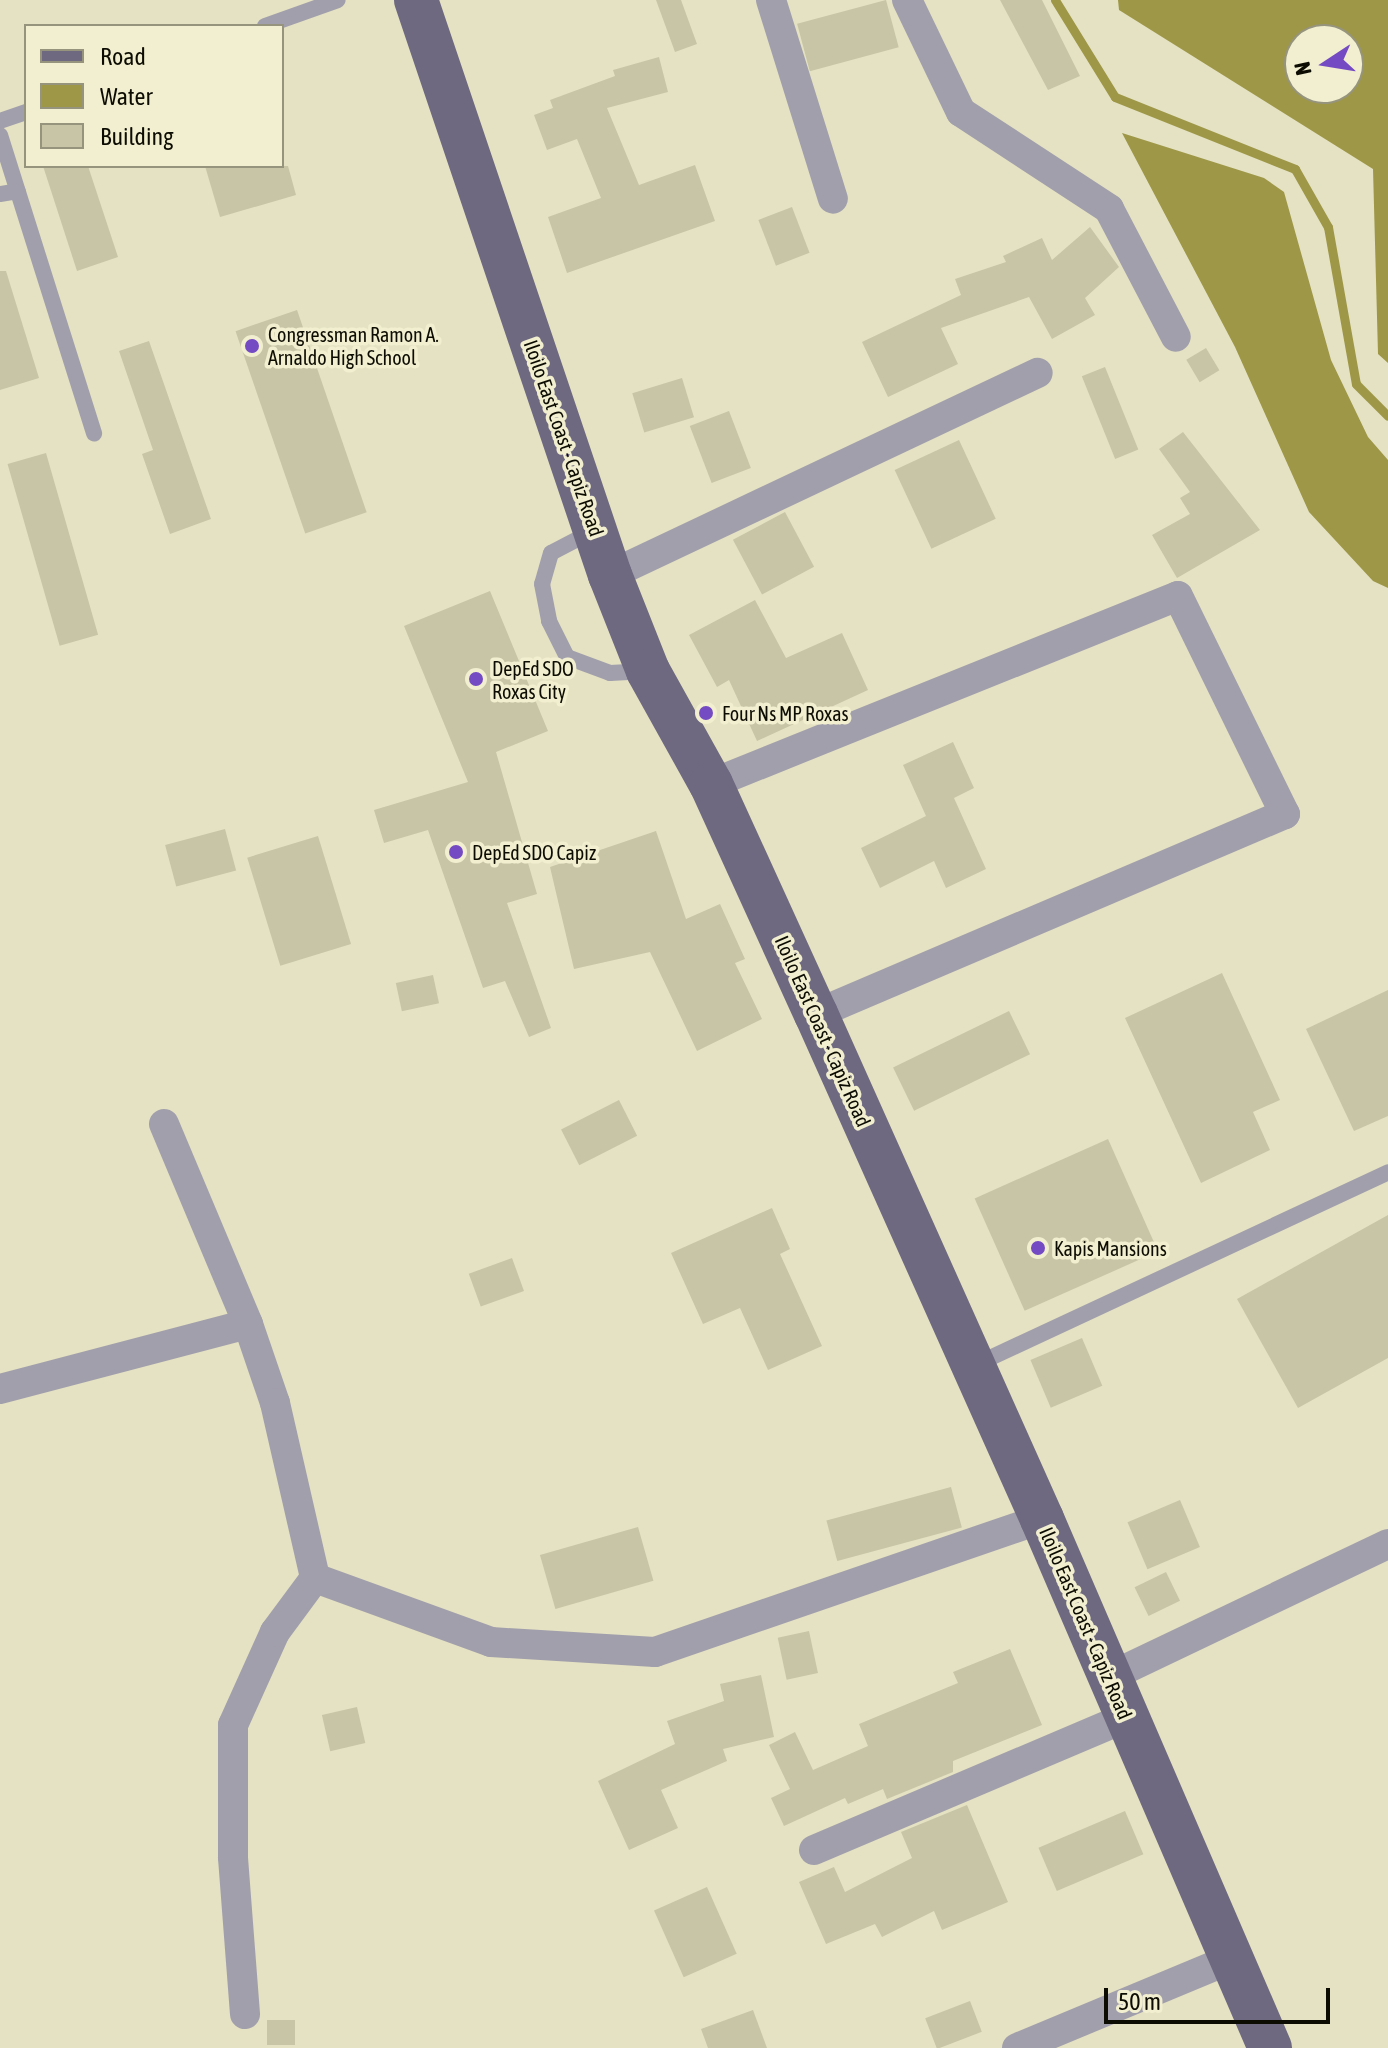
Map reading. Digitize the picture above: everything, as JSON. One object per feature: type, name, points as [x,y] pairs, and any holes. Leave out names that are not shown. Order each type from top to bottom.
[{"type":"main road","name":"Iloilo East Coast - Capiz Road","points":[[416,0],[610,575],[648,671],[711,784],[816,1014],[1042,1519],[1270,2048]]},
{"type":"street","points":[[771,0],[833,199]]},
{"type":"street","points":[[907,0],[961,112],[1109,209],[1176,337]]},
{"type":"street","points":[[610,575],[1038,373]]},
{"type":"street","points":[[711,784],[1178,596],[1285,814],[816,1014]]},
{"type":"street","points":[[164,1124],[248,1324],[275,1403],[315,1578],[275,1632],[233,1725],[233,1857],[245,2014]]},
{"type":"street","points":[[0,1389],[248,1324]]},
{"type":"street","points":[[315,1578],[491,1642],[655,1652],[1042,1519]]},
{"type":"street","points":[[1109,1677],[1388,1544]]},
{"type":"street","points":[[814,1850],[1127,1717]]},
{"type":"street","points":[[1017,2048],[1231,1959]]},
{"type":"lane","points":[[271,24],[338,0]]},
{"type":"lane","points":[[0,121],[24,113]]},
{"type":"lane","points":[[0,135],[94,434]]},
{"type":"lane","points":[[0,194],[18,191]]},
{"type":"lane","points":[[595,530],[551,553],[542,584],[549,621],[567,657],[610,673],[648,671]]},
{"type":"lane","points":[[973,1366],[1388,1172]]},
{"type":"water","points":[[1118,0],[1388,0],[1388,363],[1378,354],[1373,169],[1119,10]]},
{"type":"water","points":[[1122,133],[1264,178],[1284,192],[1331,360],[1368,437],[1388,460],[1388,588],[1373,581],[1309,512],[1235,347]]},
{"type":"building","points":[[656,0],[681,0],[697,44],[675,52]]},
{"type":"building","points":[[886,0],[899,47],[810,71],[797,24]]},
{"type":"building","points":[[1000,0],[1042,0],[1080,76],[1048,90]]},
{"type":"building","points":[[659,57],[668,92],[607,108],[639,185],[695,165],[715,221],[567,273],[548,217],[601,198],[577,139],[547,150],[534,115],[553,108],[550,100],[615,76],[613,70]]},
{"type":"building","points":[[288,166],[296,195],[220,217],[206,168]]},
{"type":"building","points":[[44,168],[89,168],[118,257],[77,271]]},
{"type":"building","points":[[792,207],[810,253],[776,266],[758,220]]},
{"type":"building","points":[[1090,227],[1119,267],[1085,298],[1095,315],[1052,339],[1029,297],[941,328],[958,364],[888,397],[862,342],[961,295],[955,279],[1006,262],[1003,256],[1042,238],[1052,260]]},
{"type":"building","points":[[0,271],[6,271],[39,378],[0,390]]},
{"type":"building","points":[[297,310],[367,512],[305,534],[236,331]]},
{"type":"building","points":[[149,341],[211,519],[170,534],[142,454],[153,450],[119,351]]},
{"type":"building","points":[[1206,348],[1219,370],[1200,382],[1186,360]]},
{"type":"building","points":[[1105,367],[1138,450],[1115,459],[1082,376]]},
{"type":"building","points":[[682,378],[694,417],[644,432],[632,393]]},
{"type":"building","points":[[729,411],[751,468],[712,483],[690,426]]},
{"type":"building","points":[[1183,432],[1260,530],[1177,578],[1152,535],[1190,514],[1180,498],[1190,492],[1159,449]]},
{"type":"building","points":[[959,440],[996,519],[931,549],[895,470]]},
{"type":"building","points":[[46,453],[98,635],[60,646],[8,464]]},
{"type":"building","points":[[785,512],[814,567],[762,594],[733,540]]},
{"type":"building","points":[[490,591],[548,731],[496,752],[537,894],[507,903],[551,1028],[529,1037],[505,981],[483,988],[428,830],[384,843],[374,810],[468,782],[404,626]]},
{"type":"building","points":[[755,600],[786,658],[842,633],[868,690],[757,741],[729,680],[717,687],[689,635]]},
{"type":"building","points":[[953,742],[974,788],[954,798],[986,869],[946,888],[934,861],[880,888],[861,848],[926,816],[903,765]]},
{"type":"building","points":[[225,829],[236,871],[176,887],[165,845]]},
{"type":"building","points":[[656,831],[686,919],[720,904],[745,959],[735,963],[762,1019],[697,1051],[650,952],[574,969],[550,867]]},
{"type":"building","points":[[318,836],[351,944],[280,966],[247,858]]},
{"type":"building","points":[[1222,973],[1280,1100],[1253,1112],[1270,1150],[1201,1183],[1125,1018]]},
{"type":"building","points":[[433,975],[439,1003],[402,1011],[396,983]]},
{"type":"building","points":[[1388,990],[1388,1116],[1354,1131],[1306,1029]]},
{"type":"building","points":[[1009,1011],[1030,1054],[914,1111],[893,1068]]},
{"type":"building","points":[[619,1100],[637,1136],[579,1165],[561,1130]]},
{"type":"building","points":[[1108,1139],[1158,1251],[1025,1311],[975,1198]]},
{"type":"building","points":[[772,1208],[790,1249],[780,1254],[822,1346],[768,1370],[740,1308],[703,1324],[671,1253]]},
{"type":"building","points":[[1388,1215],[1388,1358],[1298,1408],[1237,1299]]},
{"type":"building","points":[[512,1258],[524,1291],[481,1307],[469,1274]]},
{"type":"building","points":[[1082,1338],[1102,1386],[1051,1408],[1030,1360]]},
{"type":"building","points":[[951,1487],[962,1528],[837,1561],[826,1520]]},
{"type":"building","points":[[1180,1500],[1200,1547],[1147,1569],[1128,1522]]},
{"type":"building","points":[[638,1527],[653,1581],[555,1609],[540,1555]]},
{"type":"building","points":[[1166,1572],[1180,1601],[1149,1616],[1135,1587]]},
{"type":"building","points":[[809,1631],[818,1673],[787,1680],[778,1638]]},
{"type":"building","points":[[1010,1649],[1042,1725],[953,1761],[953,1772],[887,1799],[883,1789],[848,1804],[845,1798],[784,1826],[771,1798],[790,1789],[769,1745],[795,1732],[813,1770],[868,1746],[859,1724],[958,1683],[953,1672]]},
{"type":"building","points":[[761,1675],[774,1737],[723,1749],[727,1761],[661,1790],[678,1828],[629,1850],[598,1781],[675,1744],[667,1721],[724,1701],[720,1684]]},
{"type":"building","points":[[357,1707],[365,1743],[330,1751],[322,1715]]},
{"type":"building","points":[[967,1805],[1008,1902],[942,1930],[934,1911],[882,1937],[875,1924],[826,1944],[799,1882],[834,1867],[845,1892],[912,1858],[901,1832]]},
{"type":"building","points":[[1125,1811],[1143,1854],[1057,1891],[1038,1848]]},
{"type":"building","points":[[707,1887],[737,1954],[684,1977],[654,1911]]},
{"type":"building","points":[[970,2001],[982,2032],[937,2048],[925,2018]]},
{"type":"building","points":[[753,2010],[767,2048],[708,2048],[701,2029]]},
{"type":"building","points":[[267,2020],[295,2020],[295,2045],[267,2045]]},
{"type":"waterway","points":[[1055,0],[1115,97],[1295,169],[1328,227],[1356,384],[1388,416]]},
{"type":"place","name":"Congressman Ramon A. Arnaldo High School","points":[[252,346]]},
{"type":"place","name":"DepEd SDO Roxas City","points":[[476,679]]},
{"type":"place","name":"Four Ns MP Roxas","points":[[706,713]]},
{"type":"place","name":"DepEd SDO Capiz","points":[[456,852]]},
{"type":"place","name":"Kapis Mansions","points":[[1038,1248]]}]
